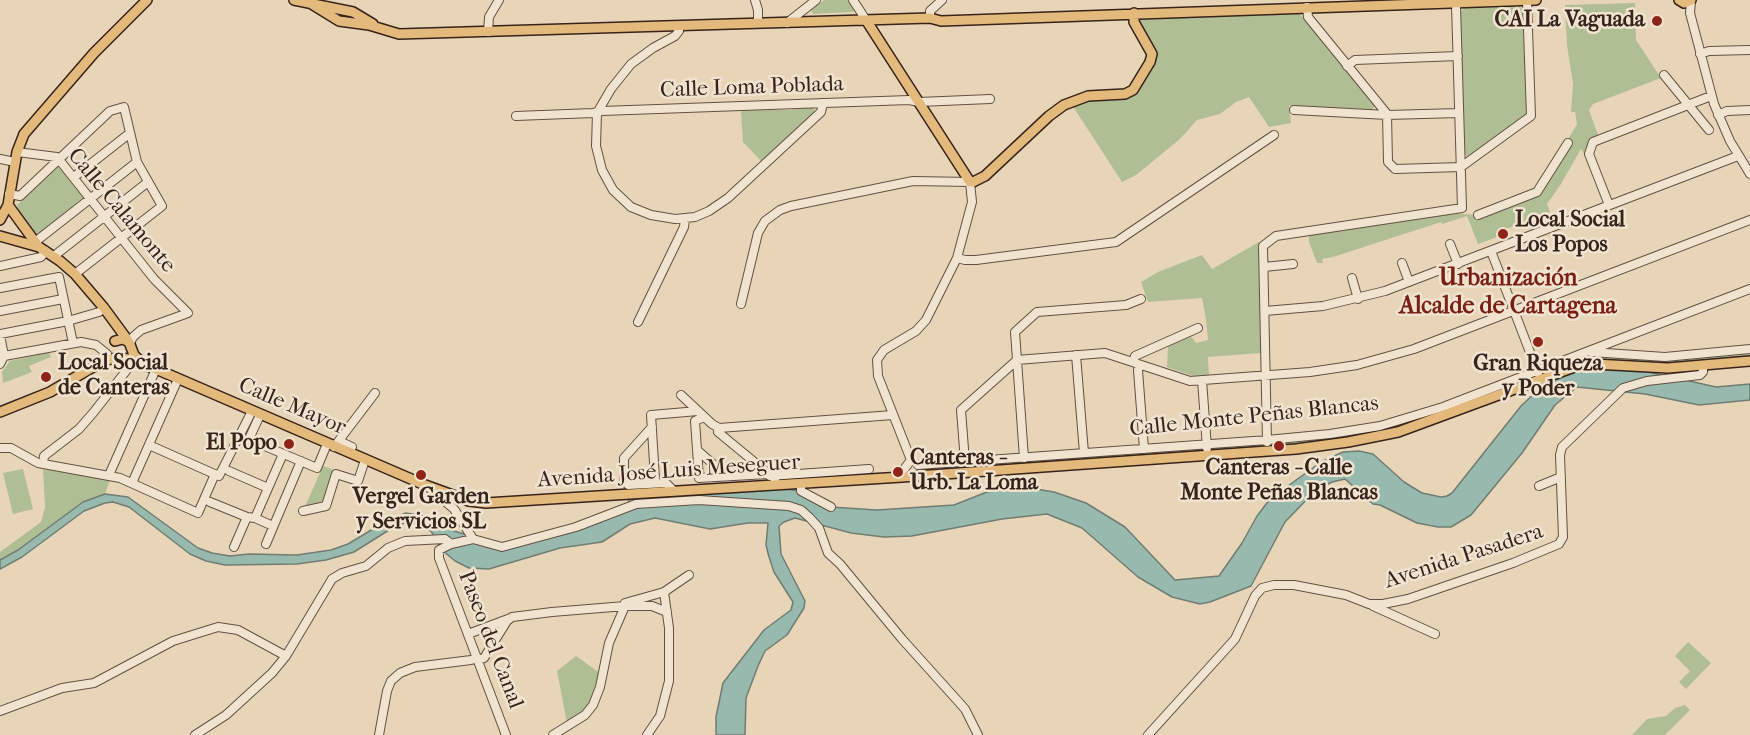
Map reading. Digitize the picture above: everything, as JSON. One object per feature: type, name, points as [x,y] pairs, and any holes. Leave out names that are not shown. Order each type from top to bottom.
[{"type":"main road","points":[[0,220],[8,205],[21,141],[29,129],[101,45],[147,0]]},
{"type":"main road","points":[[294,0],[324,10],[339,21],[369,25],[399,34],[930,18],[941,21],[1307,7],[1338,3],[1536,0]]},
{"type":"main road","points":[[866,20],[970,182],[985,176],[1049,116],[1064,105],[1088,96],[1125,94],[1133,90],[1150,62],[1152,54],[1134,22],[1134,13]]},
{"type":"main road","points":[[8,205],[44,249],[75,274],[105,308],[119,326],[136,358],[144,364]]},
{"type":"main road","points":[[22,242],[28,239],[28,232]]},
{"type":"main road","points":[[0,236],[44,249]]},
{"type":"main road","points":[[0,412],[50,392],[100,362],[118,336],[119,326]]},
{"type":"main road","points":[[100,362],[123,359],[130,354],[130,345],[123,339],[112,347]]},
{"type":"main road","points":[[112,347],[113,354],[123,359]]},
{"type":"main road","name":"Calle Mayor","points":[[123,359],[156,369],[425,485]]},
{"type":"main road","name":"Calle Monte Peñas Blancas","points":[[919,470],[1208,456],[1341,443],[1398,432],[1539,375],[1594,364],[1646,367],[1703,366],[1750,361]]},
{"type":"main road","name":"Avenida José Luis Meseguer","points":[[425,485],[469,501],[486,503],[674,491],[771,478],[801,483],[902,477],[919,470]]},
{"type":"street","points":[[488,32],[489,16],[498,0]]},
{"type":"street","points":[[755,0],[758,23]]},
{"type":"street","points":[[787,22],[816,0]]},
{"type":"street","points":[[853,0],[866,20]]},
{"type":"street","points":[[930,18],[930,12],[942,0]]},
{"type":"street","points":[[1307,7],[1308,17],[1387,116],[1388,162],[1395,169],[1461,167],[1531,116],[1527,0]]},
{"type":"street","points":[[1268,451],[1263,246],[1276,236],[1462,208],[1456,5],[1453,1]]},
{"type":"street","points":[[1684,1],[1690,13],[1718,115],[1738,156],[1750,174]]},
{"type":"street","points":[[806,7],[803,12],[804,18],[814,21]]},
{"type":"street","points":[[680,26],[675,36],[652,48],[631,64],[610,89],[597,112],[598,158],[613,190],[631,207],[643,213],[662,217],[685,219],[701,215],[728,198],[821,112],[823,103]]},
{"type":"street","points":[[1700,54],[1709,51],[1750,50]]},
{"type":"street","points":[[1347,66],[1355,60],[1458,56]]},
{"type":"street","points":[[1664,75],[1710,130]]},
{"type":"street","points":[[1609,206],[1589,154],[1593,142],[1711,96]]},
{"type":"street","name":"Calle Loma Poblada","points":[[516,116],[823,103],[990,99]]},
{"type":"street","points":[[9,194],[20,196],[110,111],[124,107],[136,162],[162,206],[75,274]]},
{"type":"street","points":[[1294,110],[1387,116],[1459,113]]},
{"type":"street","points":[[1718,115],[1727,111],[1750,110]]},
{"type":"street","points":[[74,177],[130,133]]},
{"type":"street","points":[[957,258],[976,260],[1116,242],[1274,135]]},
{"type":"street","points":[[1478,215],[1537,192],[1568,143]]},
{"type":"street","points":[[1264,311],[1323,306],[1358,299],[1458,264],[1738,156]]},
{"type":"street","name":"Calle Calamonte","points":[[0,159],[57,157],[154,279],[188,313],[141,330],[133,337],[130,345]]},
{"type":"street","points":[[0,266],[41,257],[44,249],[91,198],[136,162]]},
{"type":"street","points":[[741,304],[758,233],[765,221],[780,210],[913,181],[970,182],[972,202],[957,258],[924,324],[878,356],[876,370],[910,460],[919,470]]},
{"type":"street","points":[[44,249],[105,216],[148,182]]},
{"type":"street","points":[[638,322],[684,227],[685,219]]},
{"type":"street","points":[[964,462],[961,410],[1017,360],[1105,353],[1190,381],[1326,370],[1372,362],[1414,349],[1750,220]]},
{"type":"street","points":[[1450,244],[1458,264]]},
{"type":"street","points":[[1491,251],[1539,375]]},
{"type":"street","points":[[1402,263],[1409,282]]},
{"type":"street","points":[[1264,267],[1293,264]]},
{"type":"street","points":[[0,288],[58,277],[67,267]]},
{"type":"street","points":[[58,277],[73,343]]},
{"type":"street","points":[[1352,278],[1358,299]]},
{"type":"street","name":"Calle Monte Peñas Blancas","points":[[919,470],[964,462],[1267,440],[1338,433],[1388,424],[1539,375],[1586,352],[1750,289]]},
{"type":"street","points":[[0,311],[63,299]]},
{"type":"street","points":[[1024,458],[1015,332],[1037,312],[1126,305],[1140,299]]},
{"type":"street","points":[[105,308],[68,321],[0,335],[2,360],[73,343],[112,347]]},
{"type":"street","points":[[1144,449],[1135,356],[1198,328]]},
{"type":"street","points":[[1586,352],[1665,357],[1750,349]]},
{"type":"street","points":[[1076,355],[1084,453]]},
{"type":"street","points":[[43,464],[44,456],[74,434],[126,371],[123,359]]},
{"type":"street","name":"Avenida Pasadera","points":[[1148,735],[1235,639],[1255,596],[1262,588],[1274,585],[1294,585],[1346,595],[1368,604],[1383,604],[1408,599],[1513,563],[1558,544],[1563,537],[1560,451],[1562,447],[1618,391],[1638,382],[1700,375],[1703,372],[1703,366]]},
{"type":"street","points":[[108,475],[156,369]]},
{"type":"street","points":[[132,483],[178,379]]},
{"type":"street","points":[[1202,380],[1208,456]]},
{"type":"street","points":[[256,413],[249,439],[317,468],[333,444],[375,393]]},
{"type":"street","points":[[681,395],[719,428],[893,415]]},
{"type":"street","points":[[0,448],[11,448],[38,463],[108,475],[132,483],[198,513],[217,475],[256,413]]},
{"type":"street","points":[[626,482],[655,478],[651,414],[701,414]]},
{"type":"street","points":[[701,414],[695,421],[699,478],[727,476],[771,478],[869,469]]},
{"type":"street","points":[[626,482],[624,458],[652,427]]},
{"type":"street","points":[[719,428],[718,432],[771,478]]},
{"type":"street","points":[[333,444],[352,447]]},
{"type":"street","points":[[149,445],[217,475]]},
{"type":"street","points":[[697,450],[727,476]]},
{"type":"street","points":[[234,547],[268,488],[283,454]]},
{"type":"street","points":[[303,511],[326,506],[336,474],[358,481],[365,460]]},
{"type":"street","points":[[902,477],[902,472],[910,460]]},
{"type":"street","points":[[266,544],[301,461]]},
{"type":"street","points":[[229,471],[268,488]]},
{"type":"street","points":[[1539,486],[1561,477]]},
{"type":"street","points":[[626,482],[666,483],[674,491]]},
{"type":"street","points":[[801,483],[801,491],[831,507]]},
{"type":"street","points":[[425,485],[454,509],[473,539]]},
{"type":"street","points":[[195,735],[226,715],[272,673],[286,656],[328,584],[337,575],[366,566],[388,548],[405,541],[445,539],[451,544],[473,539],[502,547],[576,527],[646,502],[699,500],[789,506],[810,518],[819,528],[828,553],[965,709],[978,735]]},
{"type":"street","points":[[210,502],[273,526]]},
{"type":"street","name":"Paseo del Canal","points":[[451,544],[440,550],[439,558],[507,735]]},
{"type":"street","points":[[603,607],[664,592],[689,575]]},
{"type":"street","points":[[647,735],[660,716],[668,690],[669,628],[664,592]]},
{"type":"street","points":[[1368,604],[1435,634]]},
{"type":"street","points":[[553,735],[585,715],[593,705],[600,687],[609,643],[625,606]]},
{"type":"street","points":[[468,634],[513,617],[603,607],[652,606],[667,612]]},
{"type":"street","points":[[380,735],[389,686],[400,673],[415,667],[483,658],[507,621],[513,617]]},
{"type":"street","points":[[0,711],[62,688],[94,683],[173,641],[218,627],[238,630],[286,656]]},
{"type":"green space","points":[[824,0],[848,0],[854,10],[853,12],[813,14],[811,10]]},
{"type":"green space","points":[[1635,3],[1636,40],[1661,78],[1593,104],[1589,110],[1598,135],[1590,138],[1584,154],[1581,149],[1547,204],[1550,212],[1496,233],[1497,237],[1478,244],[1467,216],[1322,259],[1323,263],[1317,263],[1309,242],[1309,234],[1448,213],[1478,215],[1537,192],[1577,124],[1575,112],[1571,112],[1573,84],[1567,45],[1565,5]]},
{"type":"green space","points":[[1520,7],[1523,10],[1527,114],[1468,157],[1464,153],[1460,13],[1464,8]]},
{"type":"green space","points":[[1300,14],[1375,106],[1372,110],[1289,106],[1291,123],[1269,127],[1249,97],[1236,102],[1220,114],[1197,120],[1180,139],[1136,175],[1122,182],[1072,105],[1089,99],[1125,96],[1152,63],[1138,22],[1139,18]]},
{"type":"green space","points":[[811,107],[815,113],[763,163],[743,142],[741,112],[744,110],[792,110]]},
{"type":"green space","points":[[59,166],[84,197],[37,235],[21,216],[17,205]]},
{"type":"green space","points":[[1259,242],[1261,353],[1208,357],[1209,376],[1196,377],[1167,367],[1168,345],[1190,335],[1196,343],[1208,340],[1202,298],[1148,302],[1141,282],[1158,272],[1202,255],[1212,269]]},
{"type":"green space","points":[[1750,349],[1750,361],[1541,379],[1537,370],[1586,352],[1665,357]]},
{"type":"green space","points":[[49,352],[51,357],[29,366],[32,372],[3,383],[2,372],[10,361]]},
{"type":"green space","points":[[1526,375],[1529,383],[1418,425],[1348,442],[919,475],[918,465],[1267,440],[1380,426]]},
{"type":"green space","points":[[323,466],[337,471],[326,506],[303,511]]},
{"type":"green space","points":[[23,469],[33,509],[13,514],[3,473]]},
{"type":"green space","points":[[43,469],[110,480],[105,494],[83,502],[18,550],[0,560],[0,552],[41,522],[45,507]]},
{"type":"green space","points":[[1688,642],[1711,663],[1686,689],[1679,682],[1690,671],[1675,656]]},
{"type":"green space","points":[[576,656],[601,674],[593,705],[567,723],[557,671]]},
{"type":"green space","points":[[1685,705],[1690,710],[1665,735],[1632,735],[1647,719],[1666,716],[1675,708]]},
{"type":"water","points":[[1622,366],[1716,387],[1750,384],[1750,400],[1699,405],[1645,394],[1577,387],[1555,405],[1522,453],[1471,515],[1451,527],[1417,523],[1380,505],[1373,504],[1345,479],[1332,482],[1316,490],[1285,522],[1251,586],[1200,604],[1172,597],[1138,577],[1082,528],[1047,514],[1002,519],[912,536],[884,537],[851,533],[795,518],[784,522],[779,526],[781,554],[805,601],[804,608],[787,635],[765,651],[758,666],[746,698],[745,735],[716,735],[716,717],[723,683],[764,630],[791,610],[793,602],[774,572],[769,557],[766,545],[768,523],[748,523],[710,529],[655,518],[630,524],[602,542],[560,548],[489,569],[469,568],[455,561],[442,550],[431,531],[409,522],[397,525],[354,552],[326,560],[297,564],[225,565],[206,561],[190,554],[129,507],[113,502],[84,511],[22,557],[0,569],[0,560],[18,550],[83,502],[105,494],[128,497],[198,548],[230,556],[297,555],[331,550],[348,544],[388,520],[406,513],[424,516],[454,531],[502,545],[575,525],[628,504],[629,498],[776,488],[801,491],[831,507],[877,510],[954,505],[987,492],[1024,487],[1054,492],[1086,503],[1125,527],[1175,580],[1219,576],[1270,499],[1321,462],[1343,452],[1359,451],[1373,454],[1404,482],[1422,493],[1447,496],[1452,493],[1521,406],[1556,373],[1569,368]]},
{"type":"place","name":"CAI La Vaguada","points":[[1657,21]]},
{"type":"place","name":"Local Social Los Popos","points":[[1503,234]]},
{"type":"place","name":"Gran Riqueza y Poder","points":[[1538,342]]},
{"type":"place","name":"Local Social de Canteras","points":[[46,377]]},
{"type":"place","name":"El Popo","points":[[289,444]]},
{"type":"place","name":"Canteras - Calle Monte Peñas Blancas","points":[[1279,446]]},
{"type":"place","name":"Canteras - Urb. La Loma","points":[[898,472]]},
{"type":"place","name":"Vergel Garden y Servicios SL","points":[[421,475]]},
{"type":"district","name":"Urbanización Alcalde de Cartagena","points":[[1508,293]]}]
